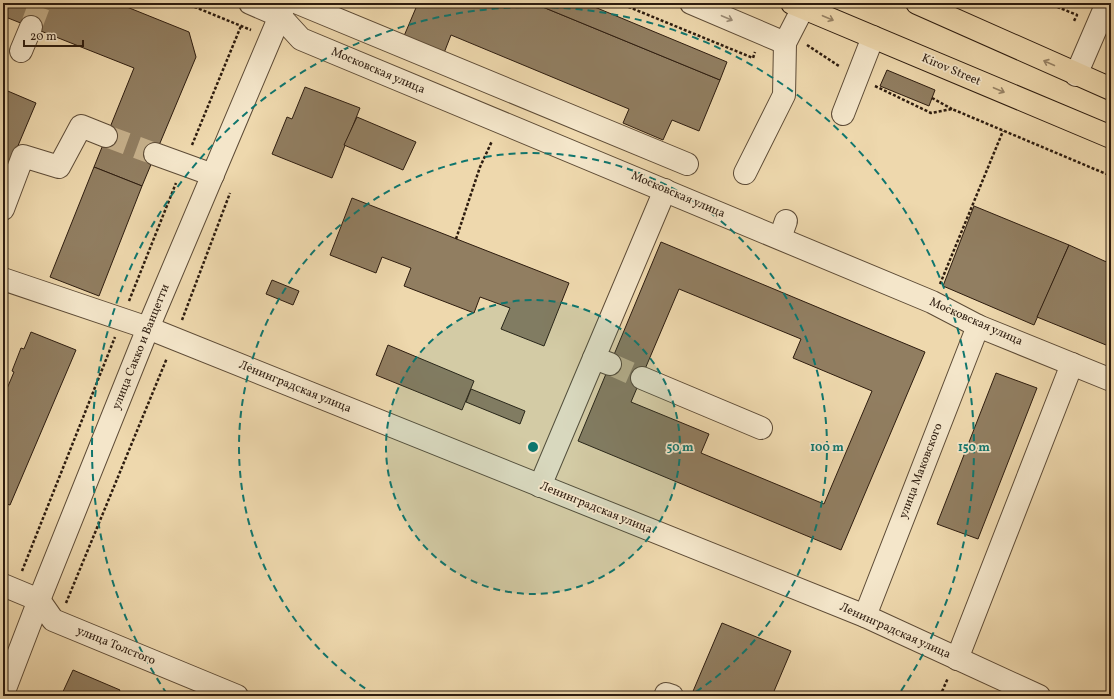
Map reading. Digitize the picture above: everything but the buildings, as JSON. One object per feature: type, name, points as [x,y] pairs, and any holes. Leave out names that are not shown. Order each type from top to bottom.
[{"type":"main road","points":[[917,3],[1076,75],[1111,89]]},
{"type":"main road","name":"Kirov Street","points":[[797,5],[1111,137]]},
{"type":"street","name":"Московская улица","points":[[250,3],[283,10],[301,39],[665,190],[783,230],[932,302],[978,326],[1111,380]]},
{"type":"street","points":[[298,3],[687,164]]},
{"type":"street","points":[[692,3],[763,33],[787,39]]},
{"type":"street","points":[[1076,75],[1107,3]]},
{"type":"street","points":[[745,173],[784,95],[787,39],[797,5]]},
{"type":"street","name":"улица Сакко и Ванцетти","points":[[3,694],[148,328],[283,10]]},
{"type":"street","points":[[22,51],[31,28]]},
{"type":"street","points":[[843,114],[873,37]]},
{"type":"street","points":[[3,210],[23,156],[59,167],[81,126],[106,136]]},
{"type":"street","points":[[155,154],[213,175]]},
{"type":"street","points":[[540,486],[602,361],[665,190]]},
{"type":"street","name":"Ленинградская улица","points":[[3,279],[148,328],[865,616],[1040,696]]},
{"type":"street","name":"улица Маковского","points":[[865,616],[978,326]]},
{"type":"street","points":[[957,659],[1072,364]]},
{"type":"street","points":[[642,378],[761,428]]},
{"type":"street","points":[[3,586],[39,600]]},
{"type":"street","name":"улица Толстого","points":[[39,600],[53,620],[59,623],[237,696]]},
{"type":"path","points":[[185,3],[246,28]]},
{"type":"path","points":[[619,3],[753,58],[763,33]]},
{"type":"path","points":[[1048,3],[1077,15],[1072,27],[1093,36]]},
{"type":"path","points":[[787,39],[858,78],[931,113],[952,110]]},
{"type":"path","points":[[932,98],[952,110],[1111,176]]},
{"type":"path","points":[[932,302],[1003,131]]},
{"type":"path","points":[[456,239],[480,167],[493,138]]},
{"type":"path","points":[[59,623],[67,598],[175,339],[230,192]]},
{"type":"tunnel","points":[[31,27],[40,3]]},
{"type":"tunnel","points":[[106,136],[155,154]]},
{"type":"tunnel","points":[[610,364],[642,378]]}]
